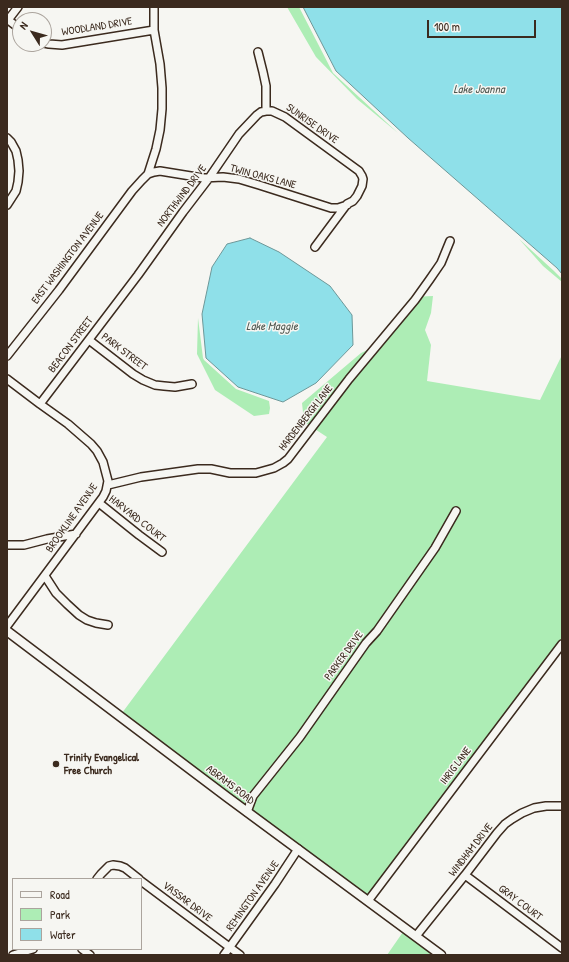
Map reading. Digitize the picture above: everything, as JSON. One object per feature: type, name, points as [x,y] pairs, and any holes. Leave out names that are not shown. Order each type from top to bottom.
[{"type":"street","points":[[8,20],[18,7]]},
{"type":"street","points":[[148,174],[156,149],[162,109],[160,64],[153,21],[154,7]]},
{"type":"street","name":"WOODLAND DRIVE","points":[[52,44],[62,45],[154,30]]},
{"type":"street","points":[[258,52],[266,86],[266,111]]},
{"type":"street","name":"NORTHWIND DRIVE","points":[[120,299],[243,130],[259,113],[266,111]]},
{"type":"street","name":"SUNRISE DRIVE","points":[[266,111],[276,112],[285,117],[359,171],[363,179],[362,186],[357,196],[348,204]]},
{"type":"street","points":[[7,138],[11,142],[16,152],[19,171],[16,191],[7,205]]},
{"type":"street","name":"TWIN OAKS LANE","points":[[148,174],[160,171],[209,178],[223,177],[239,179],[331,208],[338,208],[348,204]]},
{"type":"street","name":"EAST WASHINGTON AVENUE","points":[[7,356],[59,290],[132,191],[148,174]]},
{"type":"street","points":[[316,247],[348,204]]},
{"type":"street","name":"HARDENBERGH LANE","points":[[108,485],[141,477],[198,469],[211,469],[242,474],[256,473],[283,464],[349,379],[427,284],[441,263],[450,242]]},
{"type":"street","name":"BEACON STREET","points":[[40,404],[120,299]]},
{"type":"street","name":"PARK STREET","points":[[89,340],[143,380],[155,385],[175,387],[192,384]]},
{"type":"street","name":"BROOKLINE AVENUE","points":[[7,379],[68,424],[91,444],[103,462],[108,481],[106,491],[99,503],[7,626]]},
{"type":"street","name":"HARVARD COURT","points":[[99,503],[162,552]]},
{"type":"street","name":"PARKER DRIVE","points":[[247,812],[253,796],[300,737],[366,642],[376,631],[409,586],[435,548],[456,511]]},
{"type":"street","points":[[7,545],[24,545],[76,534]]},
{"type":"street","points":[[45,576],[56,592],[80,615],[87,620],[108,625]]},
{"type":"street","name":"ABRAMS ROAD","points":[[7,631],[247,812],[441,955]]},
{"type":"street","name":"IHRIG LANE","points":[[368,901],[562,644]]},
{"type":"street","name":"WINDHAM DRIVE","points":[[416,936],[505,824],[522,813],[534,808],[562,806]]},
{"type":"street","name":"REMINGTON AVENUE","points":[[224,955],[298,849]]},
{"type":"street","name":"VASSAR DRIVE","points":[[98,878],[109,866],[113,865],[125,868],[138,878]]},
{"type":"street","name":"GRAY COURT","points":[[465,875],[562,948]]},
{"type":"street","name":"VASSAR DRIVE","points":[[142,882],[240,955]]},
{"type":"street","points":[[13,955],[30,950]]},
{"type":"green space","points":[[287,7],[299,7],[333,73],[398,133],[357,99],[316,57]]},
{"type":"green space","points":[[519,239],[562,279],[562,282],[543,266]]},
{"type":"green space","points":[[433,296],[431,313],[425,330],[431,345],[427,381],[540,400],[562,355],[562,638],[371,899],[122,713],[327,437],[304,422],[302,403],[361,353],[380,344],[398,314],[411,297]]},
{"type":"green space","points":[[198,318],[204,360],[236,389],[269,401],[269,414],[254,416],[215,390],[197,354]]},
{"type":"green space","points":[[403,932],[435,955],[387,955]]},
{"type":"water","name":"Lake Joanna","points":[[303,7],[562,7],[562,274],[408,138],[336,71]]},
{"type":"water","name":"Lake Maggie","points":[[250,238],[279,252],[330,286],[352,315],[353,345],[316,383],[283,402],[238,387],[206,358],[202,314],[212,267],[227,244]]},
{"type":"place","name":"Trinity Evangelical Free Church","points":[[56,764]]}]
